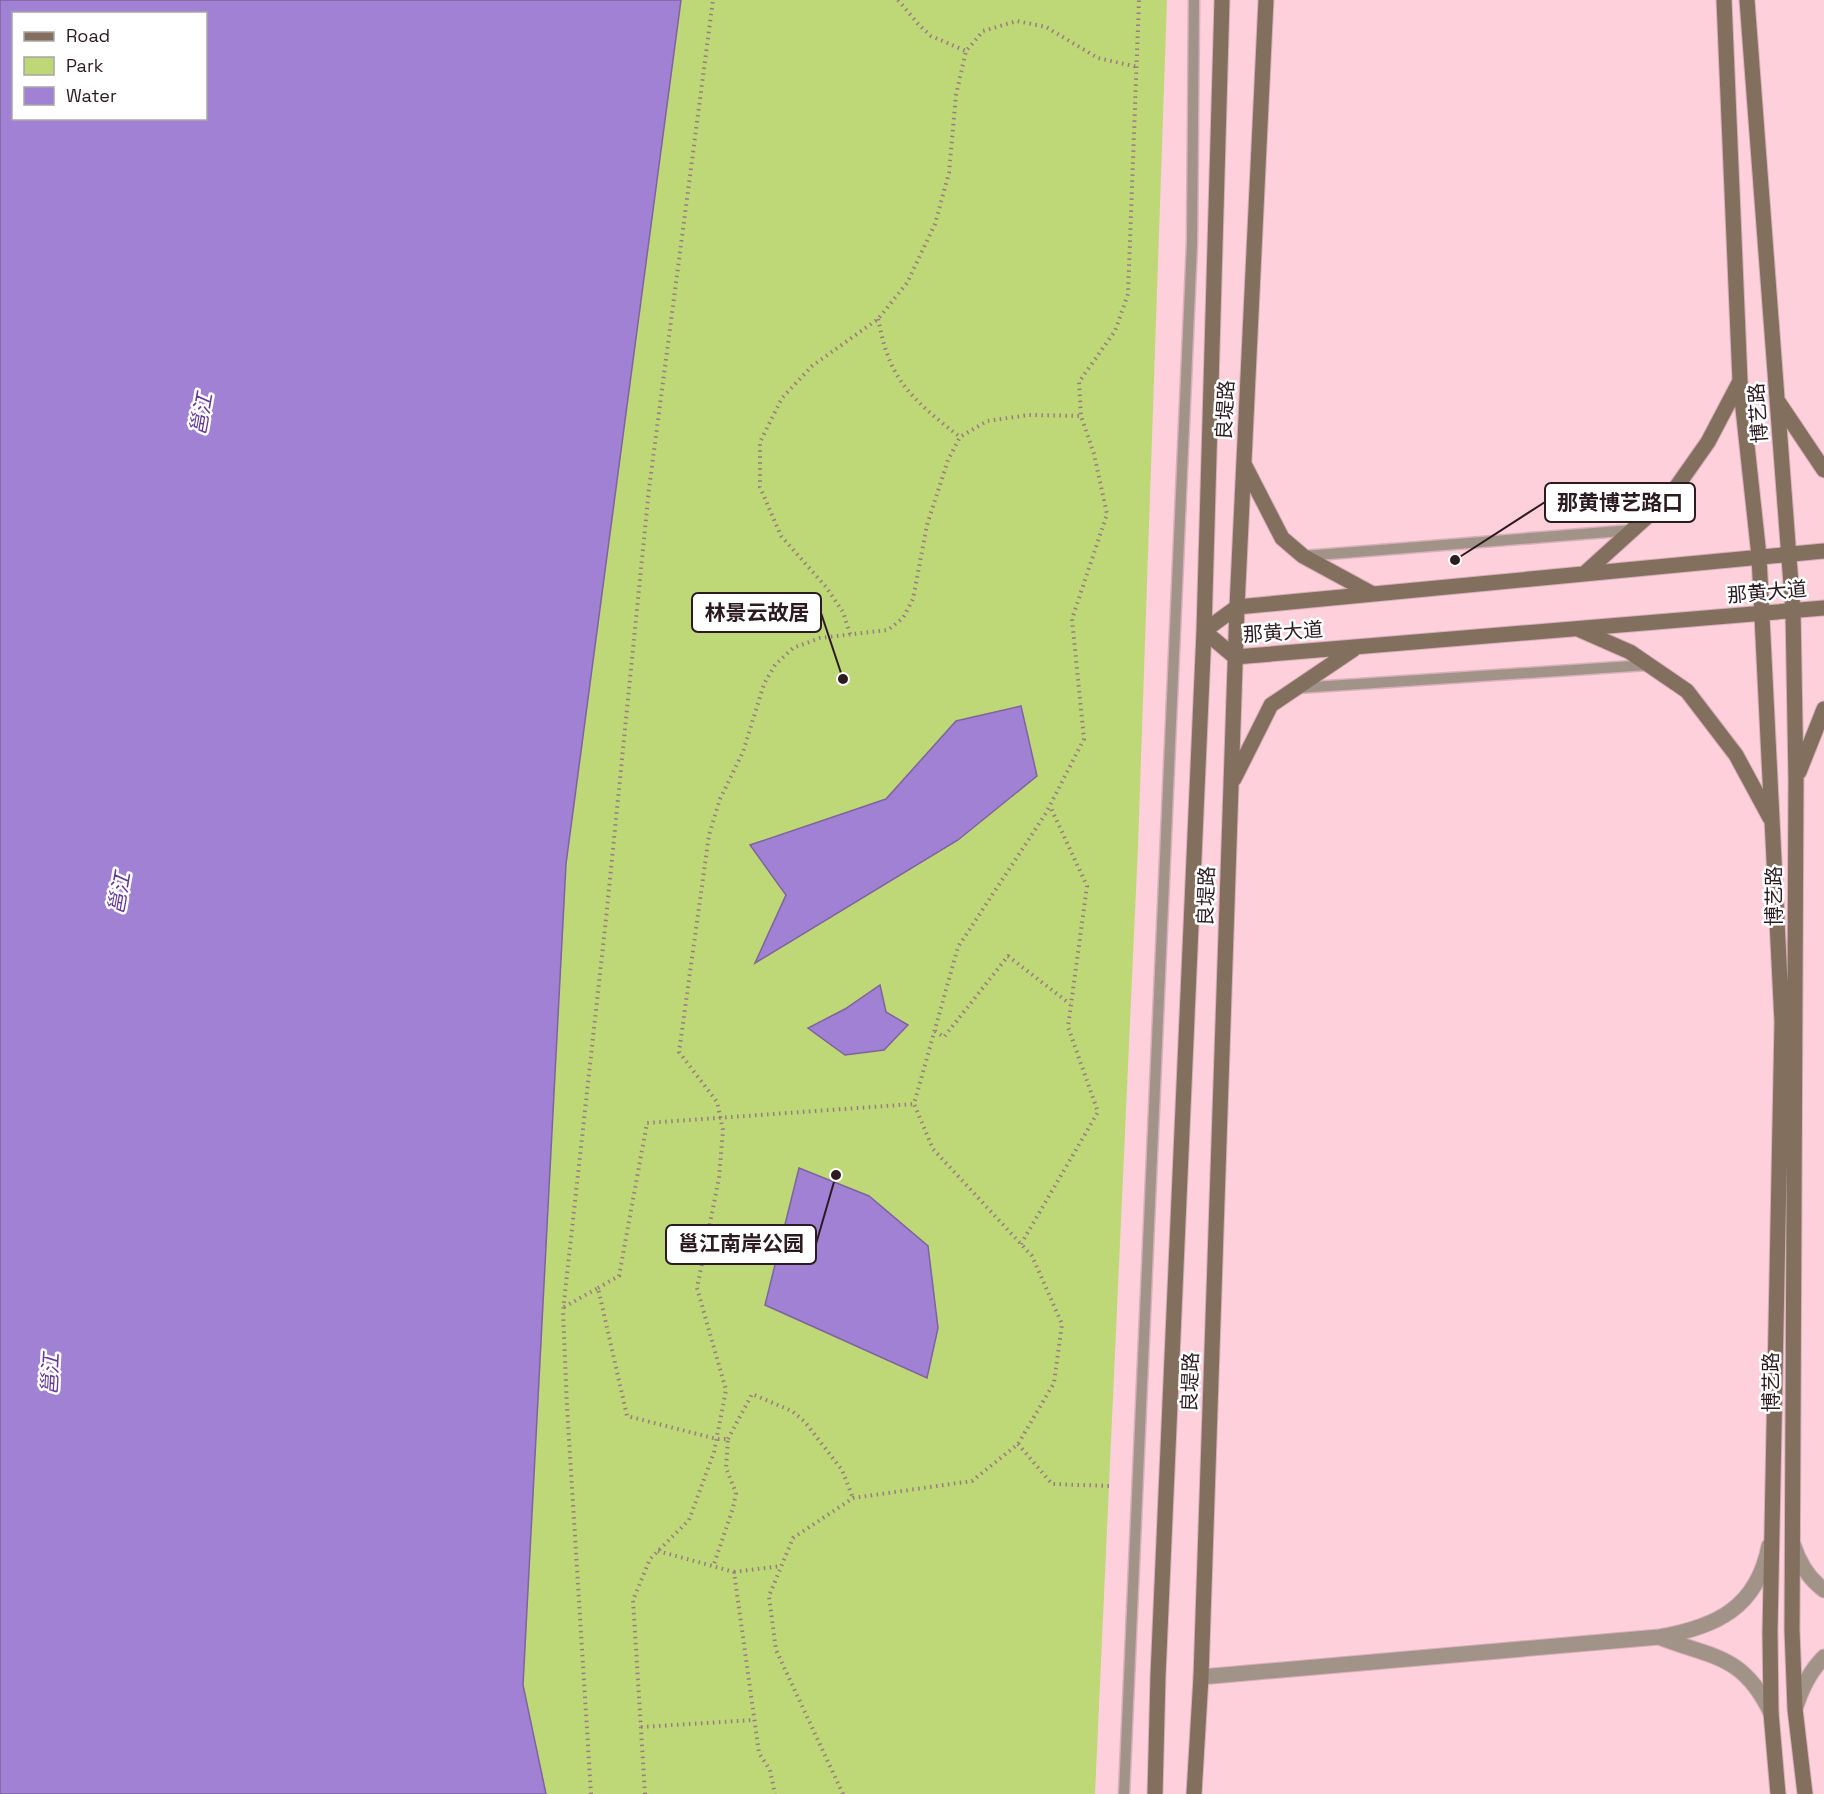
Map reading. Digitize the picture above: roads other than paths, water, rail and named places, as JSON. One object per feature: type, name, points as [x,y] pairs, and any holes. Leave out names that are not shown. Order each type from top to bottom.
[{"type":"main road","name":"良堤路","points":[[1155,1794],[1158,1676],[1204,631],[1222,0]]},
{"type":"main road","name":"良堤路","points":[[1194,1794],[1201,1677],[1237,606],[1266,0]]},
{"type":"main road","name":"博艺路","points":[[1724,0],[1740,381],[1759,556],[1782,1022],[1770,1537],[1771,1713],[1778,1794]]},
{"type":"main road","name":"博艺路","points":[[1747,0],[1793,611],[1796,780],[1791,1540],[1795,1709],[1805,1794]]},
{"type":"main road","points":[[1585,573],[1670,496],[1708,442],[1740,381]]},
{"type":"main road","points":[[1778,400],[1824,470]]},
{"type":"main road","points":[[1243,462],[1282,538],[1303,556],[1371,593]]},
{"type":"main road","name":"那黄大道","points":[[1824,551],[1237,606],[1204,631],[1235,657],[1824,608]]},
{"type":"main road","points":[[1577,629],[1630,652],[1687,691],[1736,754],[1772,822]]},
{"type":"main road","points":[[1231,784],[1271,705],[1357,647]]},
{"type":"main road","points":[[1796,780],[1824,709]]},
{"type":"street","points":[[1201,1677],[1659,1637],[1702,1627],[1722,1618],[1742,1602],[1759,1578],[1766,1560],[1770,1537]]},
{"type":"street","points":[[1791,1540],[1797,1559],[1824,1590]]},
{"type":"street","points":[[1659,1637],[1685,1648],[1708,1653],[1732,1665],[1755,1685],[1771,1713]]},
{"type":"street","points":[[1795,1709],[1801,1689],[1815,1666],[1824,1657]]},
{"type":"lane","points":[[1124,1794],[1191,266],[1194,0]]},
{"type":"lane","points":[[1303,556],[1633,530]]},
{"type":"lane","points":[[1297,688],[1648,665]]},
{"type":"water","name":"邕江","points":[[0,0],[681,0],[566,864],[523,1685],[546,1794],[0,1794]]},
{"type":"water","points":[[1021,706],[1037,776],[958,840],[755,963],[786,895],[750,845],[886,799],[956,721]]},
{"type":"water","points":[[880,985],[886,1012],[908,1025],[884,1050],[845,1055],[808,1028],[845,1009]]},
{"type":"water","points":[[799,1168],[869,1196],[928,1246],[938,1328],[927,1378],[765,1305]]},
{"type":"place","name":"那黄博艺路口","points":[[1455,560]]},
{"type":"place","name":"林景云故居","points":[[843,679]]},
{"type":"place","name":"邕江南岸公园","points":[[836,1175]]}]
